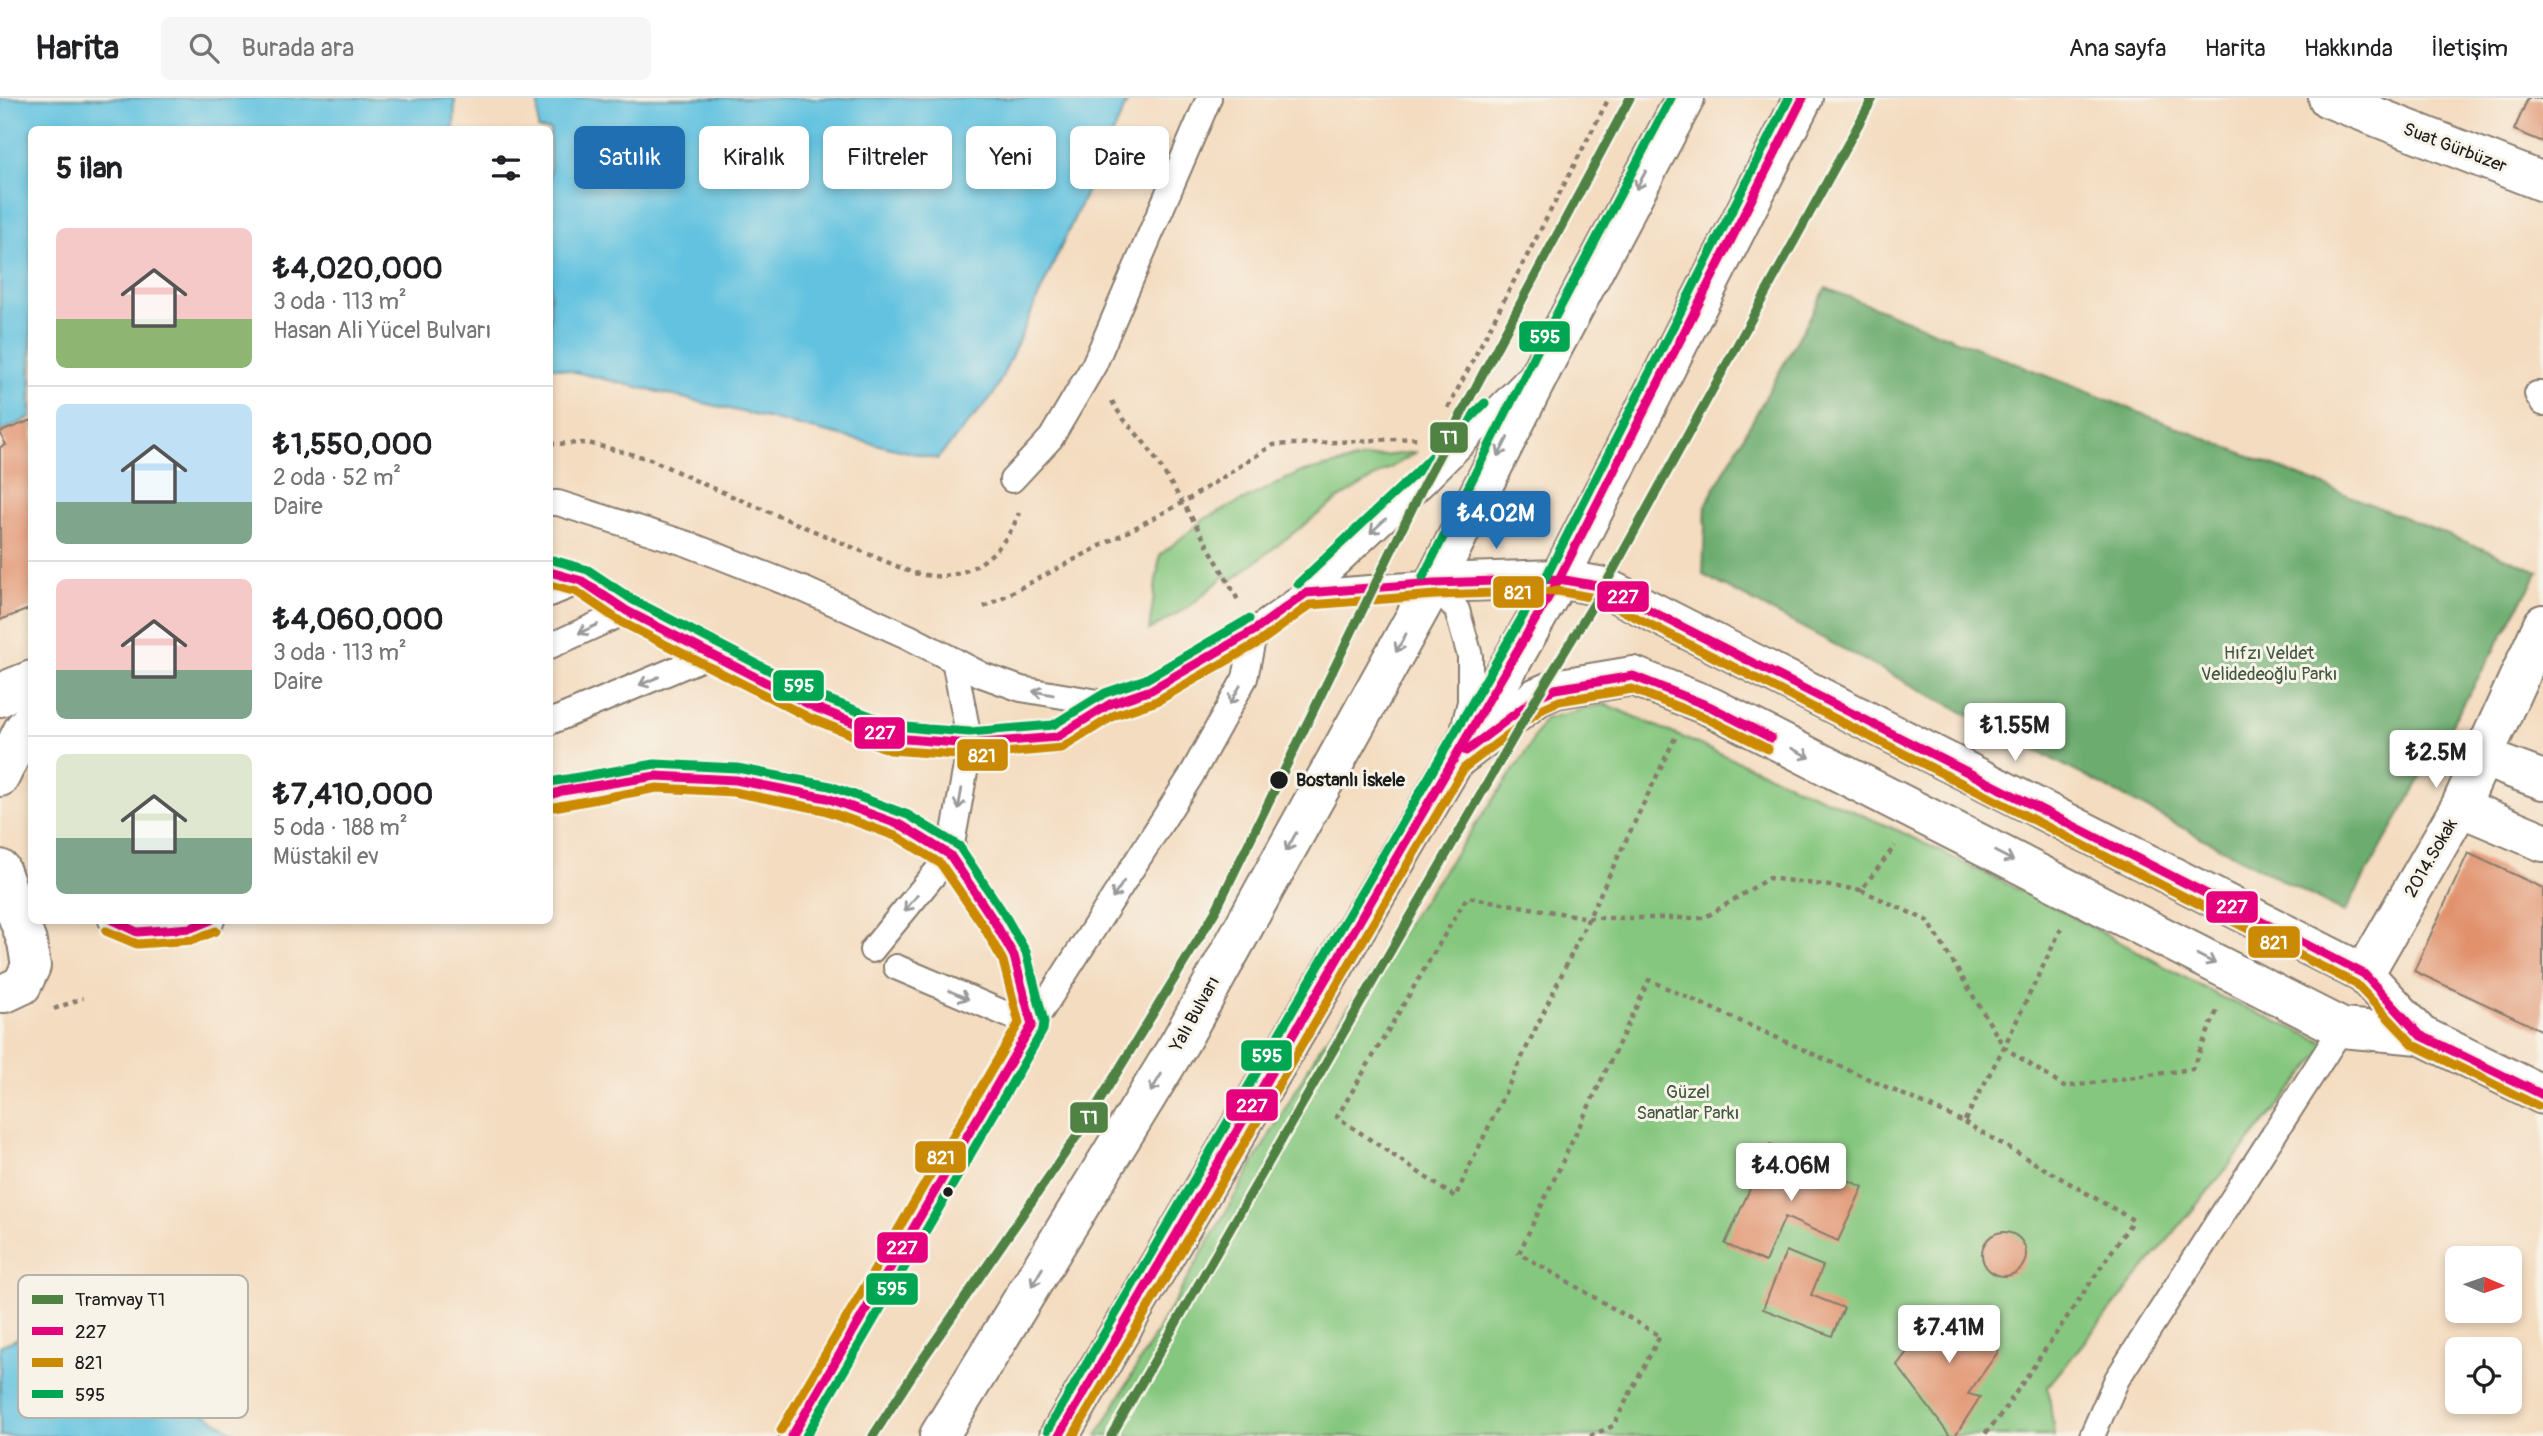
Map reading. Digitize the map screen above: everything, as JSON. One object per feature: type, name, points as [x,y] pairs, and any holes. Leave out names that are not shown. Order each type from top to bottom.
[{"type":"street","name":"Yalı Bulvarı","points":[[939,1436],[1180,1042],[1434,583],[1548,357],[1685,98]]},
{"type":"street","points":[[1059,1436],[1559,579],[1803,98]]},
{"type":"street","name":"Suat Gürbüzer","points":[[2328,98],[2543,183]]},
{"type":"street","points":[[1434,583],[1559,579],[1604,587],[2364,974],[2420,1035]]},
{"type":"street","name":"2014.Sokak","points":[[2364,974],[2460,807],[2543,624]]},
{"type":"street","points":[[1455,760],[1537,697],[1555,689],[1633,676],[1698,701],[2342,1028],[2420,1035],[2543,1095]]},
{"type":"street","points":[[0,697],[12,688],[28,682]]},
{"type":"street","points":[[0,777],[28,724]]},
{"type":"street","points":[[2484,758],[2543,780]]},
{"type":"street","points":[[2460,807],[2543,842]]},
{"type":"street","points":[[0,869],[27,942],[31,966],[22,985],[0,993]]},
{"type":"lane","points":[[1012,480],[1051,438],[1094,365],[1209,98]]},
{"type":"lane","points":[[553,573],[582,581],[627,611],[814,707],[893,738],[970,744],[1057,737],[1110,704],[1152,690],[1255,630],[1306,593],[1425,482],[1548,357]]},
{"type":"lane","points":[[2543,394],[2537,394],[2543,403]]},
{"type":"lane","points":[[553,503],[688,544],[805,590],[982,675],[1021,689],[1110,704]]},
{"type":"lane","points":[[553,593],[582,581]]},
{"type":"lane","points":[[1306,593],[1434,583],[1457,610],[1470,656],[1470,702],[1455,760]]},
{"type":"lane","points":[[553,645],[627,611]]},
{"type":"lane","points":[[792,1436],[1032,1025],[1191,776],[1245,678],[1255,630]]},
{"type":"lane","points":[[553,721],[712,654]]},
{"type":"lane","points":[[872,950],[950,855],[970,744],[954,660]]},
{"type":"lane","points":[[553,794],[656,776],[736,780],[827,798],[885,818],[950,855],[1014,956],[1032,1025]]},
{"type":"lane","points":[[120,924],[137,932],[191,928],[202,924]]},
{"type":"lane","points":[[896,967],[1032,1025]]},
{"type":"lane","points":[[2092,1436],[2117,1379],[2342,1028]]},
{"type":"path","points":[[1446,412],[1609,98]]},
{"type":"path","points":[[1094,365],[1119,415],[1147,447],[1184,502],[1228,582]]},
{"type":"path","points":[[984,607],[1184,502],[1273,445],[1422,438]]},
{"type":"path","points":[[553,444],[588,443],[650,459],[913,573],[941,576],[972,569],[999,549],[1019,515],[1012,480]]},
{"type":"path","points":[[1698,701],[1677,735],[1589,918],[1455,1197],[1337,1117],[1467,897],[1589,918],[1704,918],[1769,878],[1861,890],[1928,921],[2004,1047],[2064,1087],[2192,1069],[2233,973]]},
{"type":"path","points":[[1861,890],[1921,814]]},
{"type":"path","points":[[1964,1122],[2079,894]]},
{"type":"path","points":[[1590,1436],[1614,1426],[1660,1336],[1519,1253],[1649,980],[1964,1122],[2133,1220],[2000,1416],[1983,1436]]},
{"type":"green space","name":"Hıfzı Veldet Velidedeoğlu Parkı","points":[[1826,288],[2539,571],[2344,913],[1703,575],[1706,504]]},
{"type":"green space","points":[[1417,452],[1337,500],[1229,582],[1226,575],[1190,606],[1149,630],[1160,555],[1206,518],[1299,473],[1365,458]]},
{"type":"green space","name":"Güzel Sanatlar Parkı","points":[[1605,704],[1899,831],[2062,911],[2221,997],[2329,1044],[2048,1386],[2054,1436],[1097,1436],[1318,1051],[1525,754],[1544,719]]},
{"type":"water","points":[[0,98],[455,98],[454,126],[28,126],[28,418],[0,432]]},
{"type":"water","points":[[538,98],[1129,98],[1116,126],[1070,126],[1070,189],[1087,189],[994,394],[937,459],[553,367],[553,126],[538,126]]},
{"type":"water","points":[[18,1338],[18,1418],[212,1418],[241,1436],[0,1436],[0,1346]]},
{"type":"building","points":[[2528,98],[2543,98],[2543,142],[2514,130]]},
{"type":"building","points":[[28,422],[28,610],[0,620],[0,447],[6,445],[0,432]]},
{"type":"building","points":[[2468,853],[2543,888],[2543,1031],[2414,971]]},
{"type":"building","points":[[1770,1144],[1863,1187],[1838,1241],[1785,1217],[1765,1262],[1725,1244]]},
{"type":"building","points":[[2004,1232],[2013,1233],[2020,1238],[2025,1245],[2025,1263],[2020,1270],[2013,1275],[2004,1276],[1995,1275],[1988,1270],[1983,1263],[1982,1254],[1983,1245],[1988,1238],[1995,1233]]},
{"type":"building","points":[[1786,1251],[1823,1266],[1811,1295],[1844,1308],[1832,1336],[1763,1309]]},
{"type":"building","points":[[1977,1312],[1998,1352],[1968,1394],[1980,1397],[1955,1436],[1950,1436],[1897,1365],[1937,1313]]},
{"type":"tram line","name":"T1","points":[[873,1436],[920,1363],[1088,1120],[1215,912],[1425,482],[1630,98]]},
{"type":"tram line","name":"T1","points":[[1111,1436],[1537,697],[1604,587],[1873,98]]},
{"type":"transit line","name":"595","points":[[1423,577],[1537,351],[1671,98]]},
{"type":"transit line","name":"595","points":[[1048,1430],[1548,573],[1789,98]]},
{"type":"transit line","name":"227","points":[[1059,1436],[1559,579],[1803,98]]},
{"type":"transit line","name":"595","points":[[1298,584],[1416,473],[1485,403]]},
{"type":"transit line","name":"595","points":[[553,560],[588,570],[633,600],[819,696],[896,726],[927,729],[970,732],[1053,725],[1105,693],[1146,679],[1249,619]]},
{"type":"transit line","name":"227","points":[[553,573],[582,581],[627,611],[814,707],[893,738],[970,744],[1057,737],[1110,704],[1151,690],[1255,630],[1306,593],[1434,583],[1559,579],[1604,587],[2364,974],[2420,1035],[2543,1095]]},
{"type":"transit line","name":"821","points":[[553,586],[577,592],[621,622],[810,718],[890,750],[970,756],[1062,748],[1115,715],[1157,701],[1261,641],[1310,605],[1435,595],[1558,591],[1600,599],[2356,984],[2414,1045],[2538,1106]]},
{"type":"transit line","name":"227","points":[[1466,751],[1537,697],[1555,689],[1633,676],[1711,707],[1771,738]]},
{"type":"transit line","name":"821","points":[[1073,1436],[1464,768],[1543,708],[1559,701],[1632,689],[1706,718],[1768,749]]},
{"type":"transit line","name":"595","points":[[553,781],[655,764],[737,768],[830,786],[908,815],[959,846],[1026,952],[1044,1022],[1043,1030],[806,1436]]},
{"type":"transit line","name":"227","points":[[553,794],[656,776],[736,780],[827,798],[903,826],[950,855],[1014,956],[1032,1025],[792,1436]]},
{"type":"transit line","name":"821","points":[[554,807],[657,788],[734,792],[824,810],[898,837],[941,864],[984,927],[1003,961],[1019,1023],[781,1430]]},
{"type":"transit line","name":"227","points":[[120,924],[137,932],[191,928],[201,924]]},
{"type":"transit line","name":"821","points":[[106,931],[137,944],[193,940],[216,931]]},
{"type":"place","name":"Bostanlı İskele","points":[[1279,780]]}]
